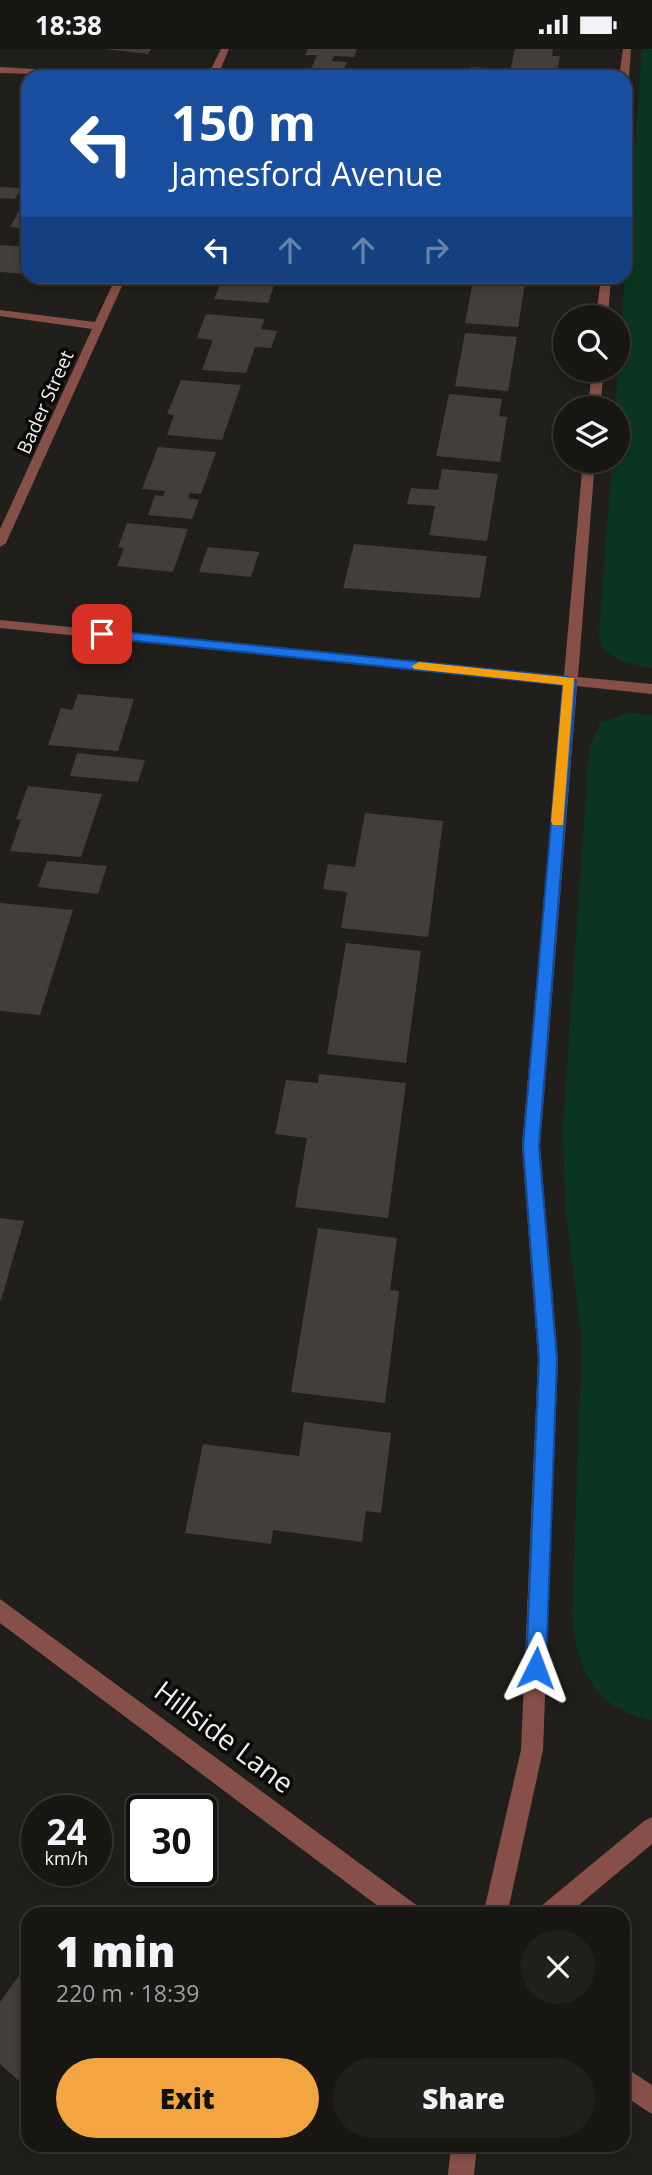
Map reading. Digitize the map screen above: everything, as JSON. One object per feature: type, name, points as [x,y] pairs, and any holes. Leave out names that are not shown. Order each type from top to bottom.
[{"type":"street","points":[[215,70],[225,49]]},
{"type":"street","points":[[625,70],[627,49]]},
{"type":"street","points":[[0,70],[21,71]]},
{"type":"street","name":"Bader Street","points":[[0,543],[118,284]]},
{"type":"street","points":[[603,305],[605,284]]},
{"type":"street","points":[[0,313],[98,326]]},
{"type":"street","points":[[497,1907],[532,1749],[548,1359],[531,1146],[588,473]]},
{"type":"street","points":[[0,624],[652,689]]},
{"type":"street","name":"Hillside Lane","points":[[0,1610],[400,1907]]},
{"type":"street","points":[[558,1907],[652,1829]]},
{"type":"street","points":[[630,2084],[652,2101]]},
{"type":"street","points":[[461,2175],[463,2152]]},
{"type":"green space","points":[[642,49],[652,49],[652,668],[622,662],[601,647],[599,634],[611,473],[630,473],[630,396],[616,396],[617,382],[630,382],[630,305],[623,305],[624,284],[632,284],[632,182]]},
{"type":"green space","points":[[629,713],[652,715],[652,1720],[616,1707],[592,1684],[578,1653],[572,1615],[582,1339],[565,1205],[563,1125],[589,750],[600,723]]},
{"type":"building","points":[[105,49],[151,49],[148,54]]},
{"type":"building","points":[[308,49],[357,49],[354,57],[334,56],[332,61],[347,62],[343,70],[311,69],[317,55],[305,55]]},
{"type":"building","points":[[515,49],[553,49],[552,56],[560,56],[558,70],[510,70]]},
{"type":"building","points":[[471,67],[506,69],[506,70],[470,70]]},
{"type":"building","points":[[0,187],[21,188],[15,199],[0,198]]},
{"type":"building","points":[[21,207],[21,228],[10,227]]},
{"type":"building","points":[[0,245],[21,246],[21,274],[0,272]]},
{"type":"building","points":[[220,284],[275,284],[268,303],[214,299]]},
{"type":"building","points":[[473,284],[525,284],[518,327],[465,323]]},
{"type":"building","points":[[206,314],[265,319],[261,329],[277,331],[271,348],[255,347],[246,373],[202,370],[213,340],[197,338]]},
{"type":"building","points":[[465,333],[517,337],[508,391],[455,386]]},
{"type":"building","points":[[181,380],[241,385],[222,440],[167,435],[174,415],[167,414]]},
{"type":"building","points":[[449,394],[502,399],[499,416],[507,417],[500,462],[436,456]]},
{"type":"building","points":[[158,447],[216,452],[201,494],[190,493],[188,498],[199,500],[192,519],[148,515],[155,495],[163,496],[165,491],[142,489]]},
{"type":"building","points":[[442,469],[498,474],[487,541],[429,535],[435,506],[407,504],[411,488],[438,490]]},
{"type":"building","points":[[127,523],[188,529],[173,572],[117,566],[124,548],[118,547]]},
{"type":"building","points":[[354,544],[487,556],[480,598],[343,588]]},
{"type":"building","points":[[208,547],[259,552],[251,577],[199,572]]},
{"type":"building","points":[[78,694],[134,699],[118,751],[48,745],[61,708],[72,710]]},
{"type":"building","points":[[77,753],[145,760],[138,782],[70,776]]},
{"type":"building","points":[[28,786],[102,794],[81,857],[10,851],[21,820],[16,819]]},
{"type":"building","points":[[365,813],[443,821],[428,937],[341,928],[347,892],[323,889],[328,864],[355,867]]},
{"type":"building","points":[[47,861],[107,866],[98,894],[38,887]]},
{"type":"building","points":[[0,903],[73,910],[40,1015],[0,1011]]},
{"type":"building","points":[[346,943],[421,951],[406,1063],[327,1054]]},
{"type":"building","points":[[319,1074],[406,1083],[388,1218],[295,1207],[307,1138],[275,1134],[286,1080],[318,1083]]},
{"type":"building","points":[[0,1218],[24,1221],[1,1300],[0,1300]]},
{"type":"building","points":[[318,1228],[397,1238],[390,1290],[399,1291],[385,1403],[291,1392]]},
{"type":"building","points":[[304,1422],[391,1433],[381,1513],[366,1511],[362,1542],[273,1530],[271,1544],[185,1533],[203,1444],[299,1456]]},
{"type":"building","points":[[21,1973],[21,2083],[0,2064],[0,2002]]},
{"type":"slow traffic","points":[[419,666],[569,681],[558,821]]},
{"type":"route","points":[[102,634],[569,681],[531,1146],[548,1359],[536,1668]]}]
